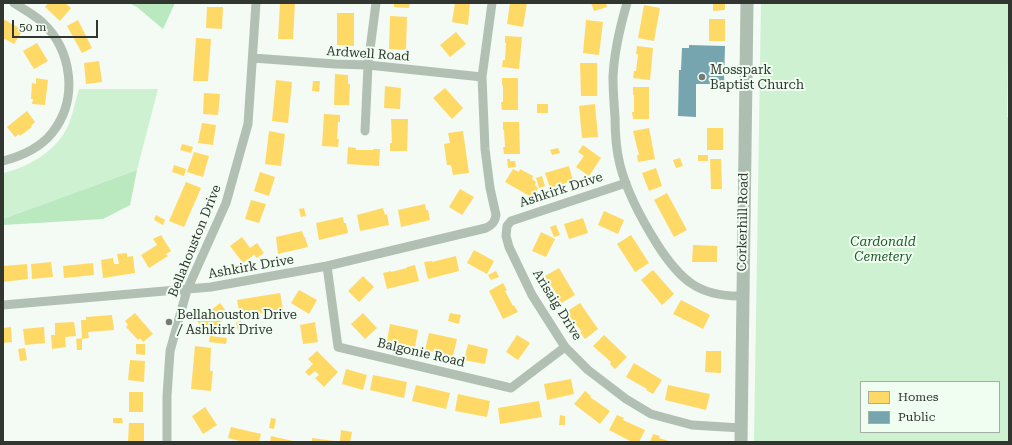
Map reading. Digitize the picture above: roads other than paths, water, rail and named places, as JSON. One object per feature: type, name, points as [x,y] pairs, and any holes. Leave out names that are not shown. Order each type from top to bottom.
[{"type":"street","points":[[3,161],[23,155],[52,133],[63,113],[68,94],[68,68],[65,57],[58,44],[42,22],[14,3]]},
{"type":"street","name":"Bellahouston Drive","points":[[167,442],[166,396],[170,351],[187,290],[228,196],[248,124],[256,3]]},
{"type":"street","points":[[365,131],[368,65],[376,3]]},
{"type":"street","points":[[492,3],[482,78],[485,149],[490,188],[495,207],[495,220],[506,226]]},
{"type":"street","points":[[627,3],[618,33],[613,77],[616,140],[620,164],[626,183],[643,222],[669,263],[691,284],[706,292],[726,296],[742,296]]},
{"type":"street","name":"Corkerhill Road","points":[[741,442],[747,3]]},
{"type":"street","name":"Ardwell Road","points":[[253,58],[368,65],[482,78]]},
{"type":"street","name":"Ashkirk Drive","points":[[506,226],[511,220],[626,183]]},
{"type":"street","name":"Ashkirk Drive","points":[[3,305],[211,288],[327,266],[486,228],[495,220]]},
{"type":"street","name":"Arisaig Drive","points":[[506,226],[506,236],[509,247],[532,295],[565,347],[588,370],[610,388],[651,414],[692,425],[741,428]]},
{"type":"street","name":"Balgonie Road","points":[[327,266],[338,347],[511,388],[565,347]]},
{"type":"place","name":"Mosspark Baptist Church","points":[[702,77]]},
{"type":"place","name":"Bellahouston Drive / Ashkirk Drive","points":[[169,322]]},
{"type":"park label","name":"Cardonald Cemetery","points":[[883,250]]}]
